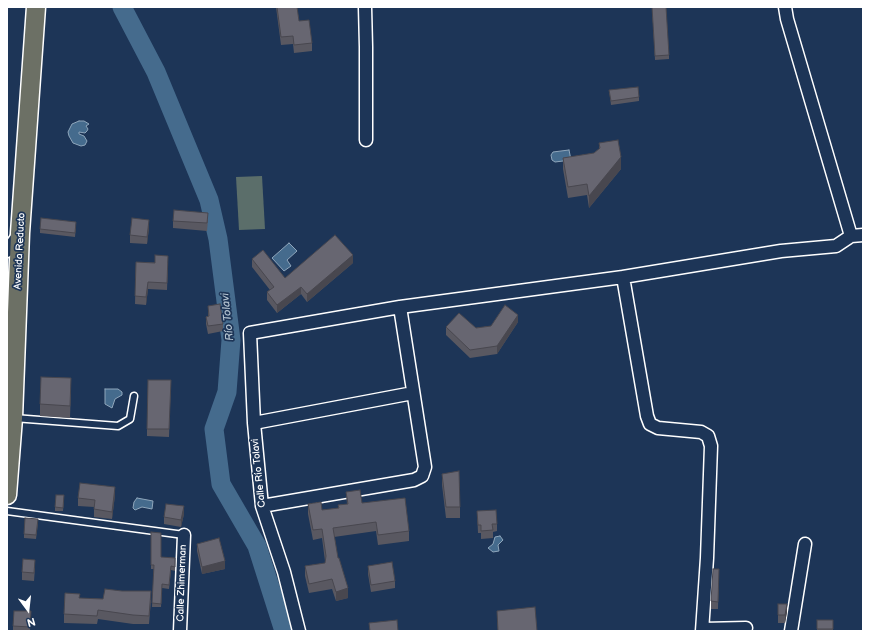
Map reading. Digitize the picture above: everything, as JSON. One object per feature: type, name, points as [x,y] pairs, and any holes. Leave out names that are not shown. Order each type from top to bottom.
[{"type":"main road","name":"Avenida Reducto","points":[[7,496],[13,418],[20,233],[36,7]]},
{"type":"street","points":[[365,7],[366,140]]},
{"type":"street","points":[[262,506],[414,480],[422,476],[425,467],[400,308],[623,277],[780,251],[836,246],[857,236],[787,19],[785,7]]},
{"type":"street","points":[[7,251],[20,233]]},
{"type":"street","points":[[623,277],[647,416],[650,424],[658,428],[701,432],[708,436],[711,446],[707,558],[702,630],[746,628]]},
{"type":"street","name":"Calle Río Tolavi","points":[[299,631],[284,572],[262,506],[254,423],[250,333],[400,308]]},
{"type":"street","points":[[254,423],[413,393]]},
{"type":"street","name":"Calle Zhimerman","points":[[180,631],[184,535]]},
{"type":"street","points":[[791,631],[805,544]]},
{"type":"lane","points":[[13,418],[118,426],[130,419],[134,396]]},
{"type":"lane","points":[[7,511],[184,535]]},
{"type":"shaded area","points":[[262,176],[265,229],[239,230],[236,177]]},
{"type":"water","points":[[79,121],[84,121],[89,124],[86,126],[88,129],[85,133],[79,132],[79,134],[84,136],[87,141],[85,145],[81,146],[73,143],[68,132],[72,124]]},
{"type":"water","points":[[569,150],[571,160],[555,162],[552,160],[551,155],[553,152]]},
{"type":"water","points":[[289,243],[297,251],[287,260],[291,266],[284,271],[272,258]]},
{"type":"water","points":[[105,389],[118,389],[122,392],[122,395],[115,399],[112,408],[105,404]]},
{"type":"water","points":[[137,498],[153,501],[152,509],[142,507],[135,510],[133,508],[134,502]]},
{"type":"water","points":[[500,536],[503,540],[498,545],[499,551],[493,552],[488,548],[493,544],[495,537]]},
{"type":"building","points":[[277,7],[297,7],[299,21],[309,20],[312,43],[294,45],[293,36],[281,37]]},
{"type":"building","points":[[652,7],[666,7],[669,55],[655,56]]},
{"type":"building","points":[[638,87],[639,97],[611,101],[609,90]]},
{"type":"building","points":[[618,140],[621,157],[589,196],[587,184],[568,187],[563,158],[594,153],[600,148],[599,143]]},
{"type":"building","points":[[174,210],[208,213],[207,223],[173,221]]},
{"type":"building","points":[[41,218],[76,222],[75,233],[40,229]]},
{"type":"building","points":[[132,218],[149,220],[147,237],[130,235]]},
{"type":"building","points":[[335,235],[353,255],[307,294],[301,287],[277,305],[267,292],[274,287],[252,259],[263,250],[285,278]]},
{"type":"building","points":[[155,255],[168,256],[167,283],[148,282],[146,297],[135,296],[136,262],[155,263]]},
{"type":"building","points":[[220,304],[223,324],[208,326],[206,317],[209,316],[208,306]]},
{"type":"building","points":[[505,305],[518,315],[497,346],[470,350],[446,327],[459,313],[476,328],[491,326]]},
{"type":"building","points":[[41,377],[71,378],[70,406],[40,404]]},
{"type":"building","points":[[148,380],[171,380],[169,429],[147,429]]},
{"type":"building","points":[[459,471],[460,507],[446,507],[442,474]]},
{"type":"building","points":[[80,483],[115,487],[112,512],[94,509],[95,500],[78,498]]},
{"type":"building","points":[[360,490],[362,503],[405,498],[409,531],[378,535],[376,522],[333,528],[338,558],[348,588],[336,592],[332,579],[309,584],[305,566],[325,563],[326,556],[322,529],[313,530],[308,504],[321,502],[322,510],[339,508],[338,505],[348,504],[346,492]]},
{"type":"building","points":[[56,495],[64,495],[63,508],[55,507]]},
{"type":"building","points":[[166,504],[184,506],[181,520],[164,517]]},
{"type":"building","points":[[496,510],[497,524],[492,524],[493,530],[481,531],[481,525],[478,525],[477,511]]},
{"type":"building","points":[[25,518],[38,519],[36,535],[24,534]]},
{"type":"building","points":[[151,532],[161,533],[161,557],[175,558],[175,567],[171,566],[169,585],[162,584],[161,604],[152,603],[154,565],[151,565]]},
{"type":"building","points":[[219,538],[225,561],[202,567],[197,544]]},
{"type":"building","points":[[23,559],[35,560],[34,573],[22,572]]},
{"type":"building","points":[[392,562],[395,581],[371,585],[368,566]]},
{"type":"building","points":[[713,569],[719,569],[718,602],[711,601]]},
{"type":"building","points":[[105,589],[122,591],[151,591],[149,616],[98,610],[97,616],[64,614],[65,593],[80,594],[79,598],[103,599]]},
{"type":"building","points":[[778,604],[787,604],[785,615],[778,615]]},
{"type":"building","points":[[535,607],[537,631],[498,631],[497,611]]},
{"type":"building","points":[[14,611],[31,611],[30,627],[13,626]]},
{"type":"building","points":[[397,620],[398,631],[370,631],[369,623]]},
{"type":"building","points":[[817,620],[833,620],[833,629],[817,629]]},
{"type":"waterway","name":"Río Tolavi","points":[[122,7],[156,72],[209,200],[218,239],[231,340],[227,392],[214,429],[221,484],[257,546],[284,631]]}]
